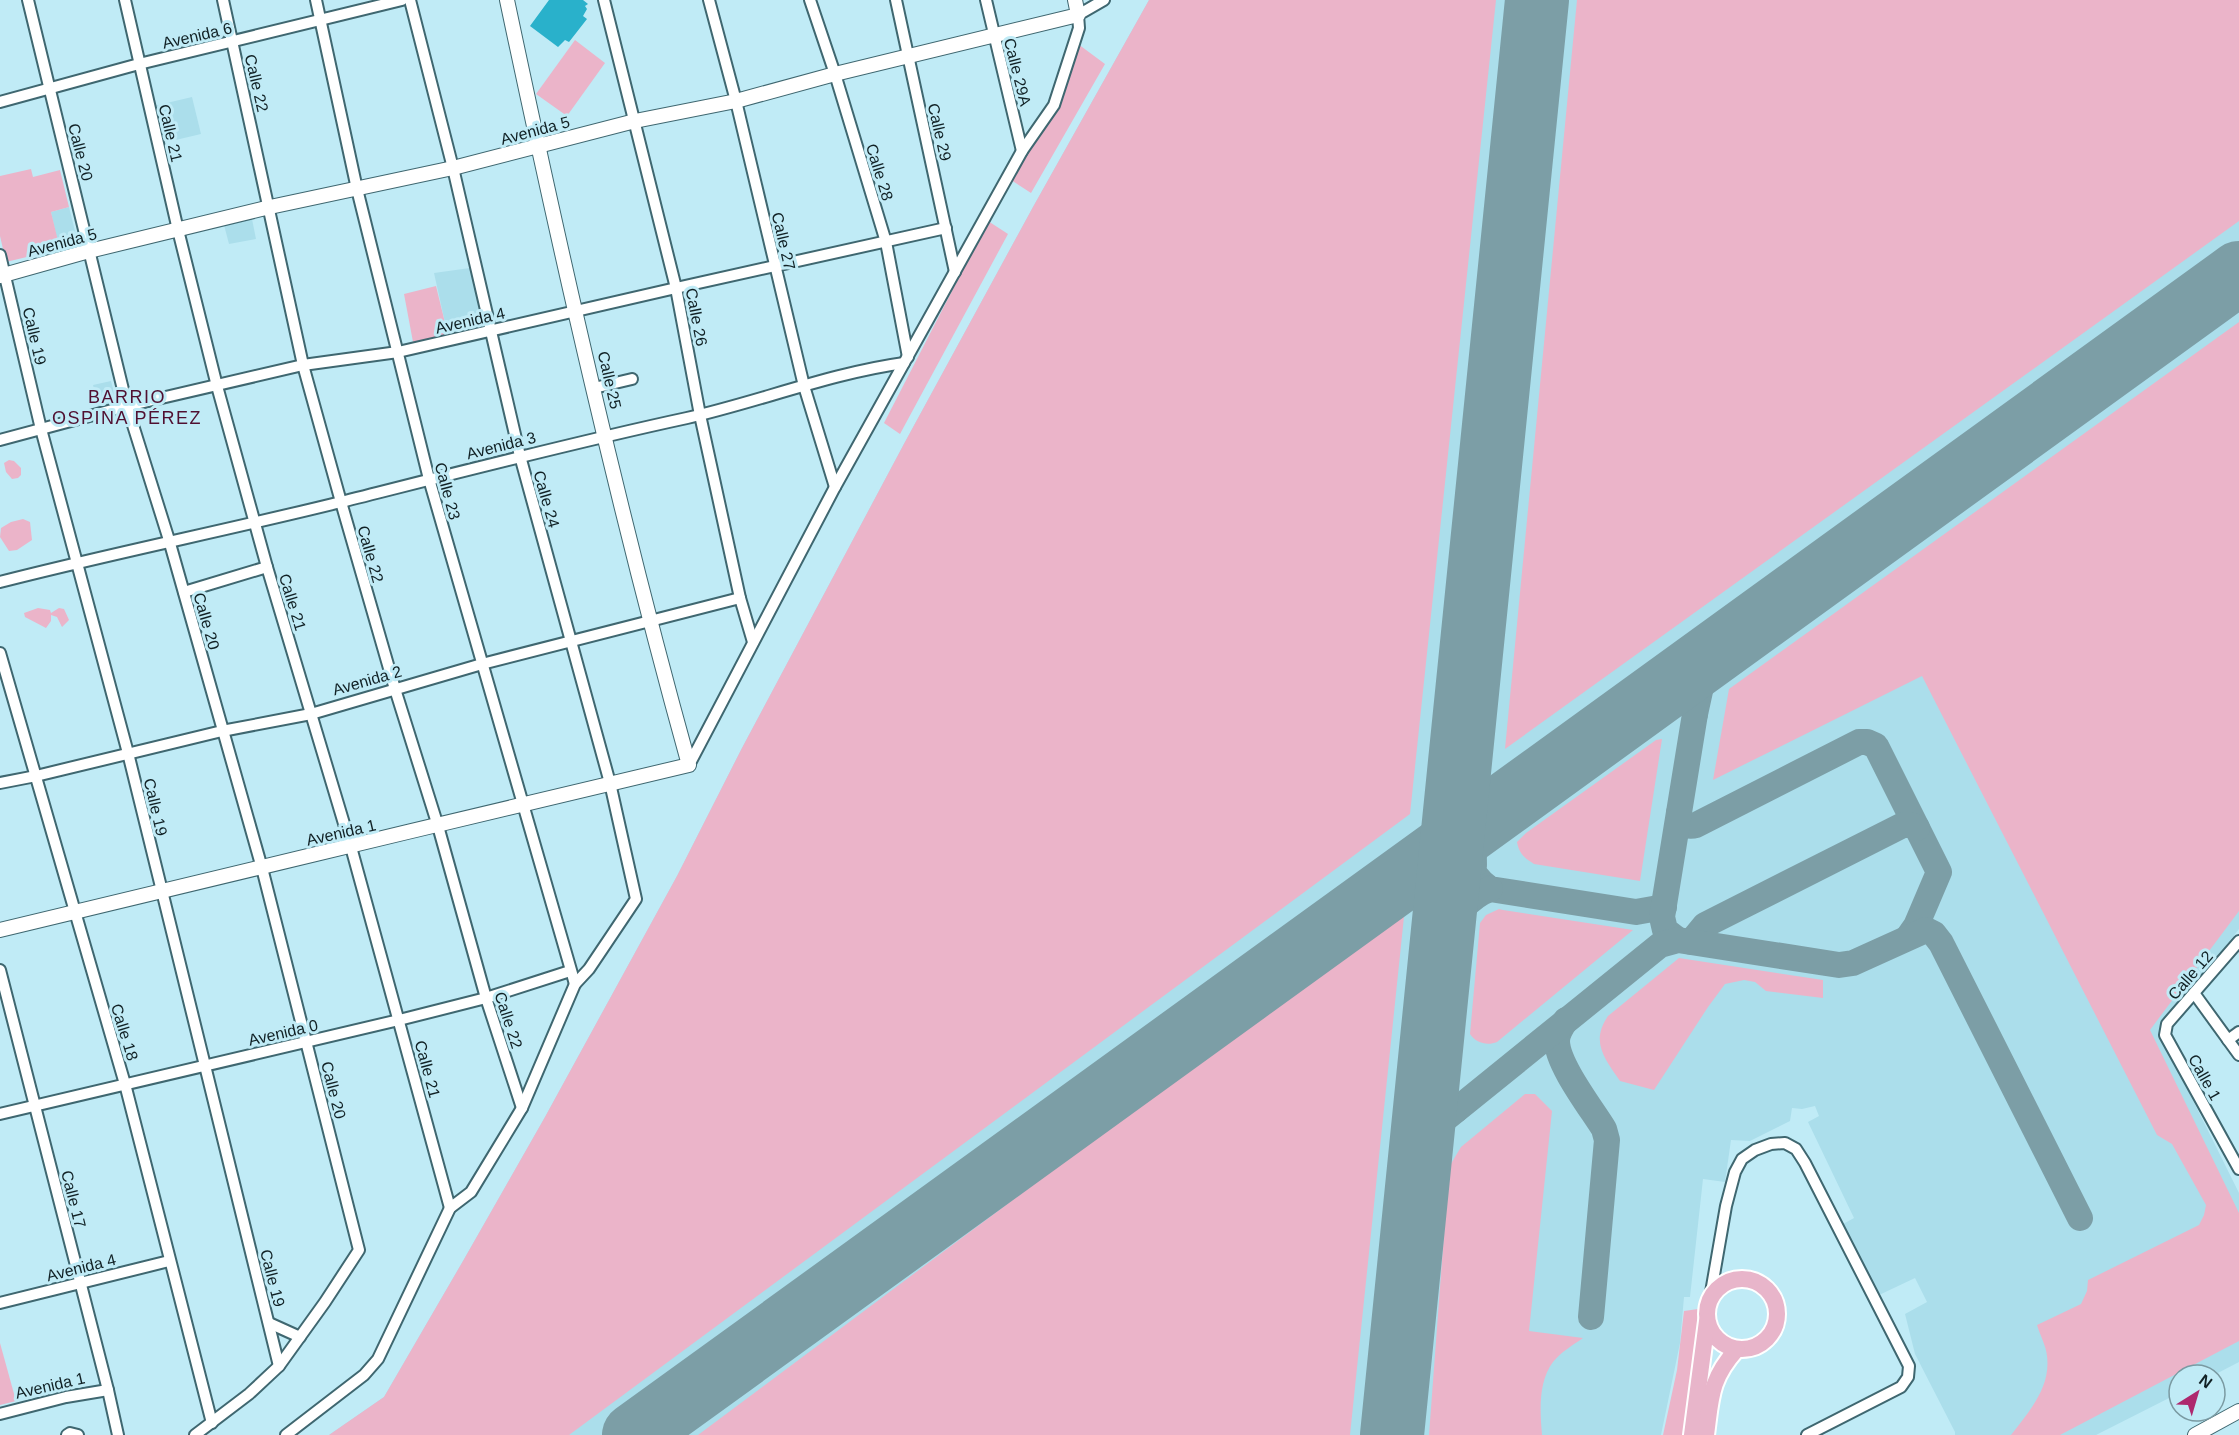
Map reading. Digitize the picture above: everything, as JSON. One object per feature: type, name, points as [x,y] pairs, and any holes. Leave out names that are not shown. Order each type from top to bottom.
[{"type":"main road","points":[[1692,1435],[1707,1321],[1707,1305],[1710,1298],[1719,1286],[1740,1278],[1761,1284],[1772,1294],[1777,1316],[1773,1330],[1757,1346],[1737,1349],[1718,1339],[1707,1321]]},
{"type":"main road","points":[[1706,1435],[1713,1383],[1724,1364],[1737,1349]]},
{"type":"street","name":"Calle 20","points":[[28,0],[127,406],[169,540],[262,868],[359,1250],[300,1337]]},
{"type":"street","name":"Calle 21","points":[[124,0],[217,386],[267,567],[351,847],[450,1208]]},
{"type":"street","name":"Calle 22","points":[[223,0],[303,365],[486,998],[522,1108]]},
{"type":"street","name":"Calle 23","points":[[316,0],[357,189],[429,479],[575,984]]},
{"type":"street","name":"Avenida 6","points":[[0,102],[139,64],[233,43],[402,0]]},
{"type":"street","name":"Calle 24","points":[[410,0],[453,168],[520,456],[610,783],[636,899],[589,969],[575,984]]},
{"type":"street","name":"Calle 25","points":[[507,0],[538,147],[649,620],[689,765]]},
{"type":"street","name":"Calle 26","points":[[604,0],[676,288],[700,415],[740,598],[753,642]]},
{"type":"street","name":"Calle 27","points":[[708,0],[736,101],[804,386],[835,487]]},
{"type":"street","name":"Calle 28","points":[[810,0],[886,242],[906,360]]},
{"type":"street","name":"Calle 29","points":[[896,0],[955,272]]},
{"type":"street","name":"Calle 29A","points":[[986,0],[1022,151]]},
{"type":"street","points":[[689,765],[835,487],[1022,151],[1054,105],[1079,28],[1075,0]]},
{"type":"street","points":[[1078,15],[1104,0]]},
{"type":"street","name":"Avenida 5","points":[[2,275],[89,251],[270,207],[453,168],[635,121],[736,101],[835,74],[1078,15]]},
{"type":"street","name":"Avenida 4","points":[[0,440],[127,406],[303,365],[398,352],[946,228]]},
{"type":"street","name":"Calle 19","points":[[0,255],[2,275],[128,753],[279,1366]]},
{"type":"street","name":"Avenida 3","points":[[0,582],[169,540],[341,502],[520,456],[700,415],[906,360]]},
{"type":"street","points":[[594,388],[632,379]]},
{"type":"street","points":[[184,592],[267,567]]},
{"type":"street","name":"Avenida 2","points":[[0,783],[222,731],[311,714],[482,664],[740,598]]},
{"type":"street","name":"Calle 18","points":[[0,653],[125,1084],[212,1423]]},
{"type":"street","name":"Avenida 1","points":[[0,930],[438,826],[522,803],[689,765]]},
{"type":"street","name":"Calle 12","points":[[2165,1029],[2239,941]]},
{"type":"street","name":"Calle 17","points":[[0,970],[118,1435]]},
{"type":"street","name":"Avenida 0","points":[[0,1114],[399,1020],[486,998],[570,971]]},
{"type":"street","points":[[286,1435],[364,1375],[378,1359],[450,1208],[471,1192],[522,1108],[575,984]]},
{"type":"street","points":[[2194,993],[2239,1055]]},
{"type":"street","name":"Calle 1","points":[[2165,1029],[2165,1035],[2239,1169]]},
{"type":"street","points":[[2228,1040],[2239,1032]]},
{"type":"street","points":[[1710,1298],[1726,1206],[1738,1165],[1748,1154],[1763,1145],[1779,1143],[1790,1145],[1800,1154],[1815,1182],[1908,1366],[1908,1377],[1901,1387],[1807,1435]]},
{"type":"street","name":"Avenida 4","points":[[0,1303],[169,1261]]},
{"type":"street","points":[[195,1435],[249,1394],[279,1366],[300,1337],[268,1323]]},
{"type":"street","name":"Avenida 1","points":[[0,1414],[66,1397],[108,1390]]},
{"type":"street","points":[[2195,1435],[2239,1411]]},
{"type":"shaded area","points":[[1149,0],[2239,0],[2239,929],[2159,1032],[2239,1193],[2239,1362],[2227,1368],[2227,1363],[2167,1363],[2167,1399],[2096,1435],[1955,1435],[1915,1354],[1905,1314],[1927,1302],[1915,1278],[1877,1296],[1843,1224],[1854,1218],[1808,1122],[1819,1116],[1815,1106],[1802,1109],[1792,1108],[1790,1121],[1750,1141],[1731,1140],[1725,1182],[1703,1179],[1690,1297],[1684,1297],[1680,1343],[1661,1435],[329,1435],[384,1397],[463,1261],[677,876],[742,748],[1033,207]]},
{"type":"shaded area","points":[[1149,0],[1496,0],[1410,814],[569,1435],[329,1435],[384,1397],[463,1261],[677,876],[742,748],[905,442]]},
{"type":"shaded area","points":[[1577,0],[2239,0],[2239,221],[1505,749]]},
{"type":"shaded area","points":[[575,40],[605,63],[567,116],[536,94]]},
{"type":"shaded area","points":[[1078,44],[1105,64],[1031,193],[1011,180],[1055,104]]},
{"type":"shaded area","points":[[192,97],[201,134],[163,143],[154,106]]},
{"type":"shaded area","points":[[31,169],[33,177],[60,170],[69,207],[51,212],[60,249],[6,262],[0,236],[0,176]]},
{"type":"shaded area","points":[[69,207],[76,235],[57,239],[51,212]]},
{"type":"shaded area","points":[[252,219],[256,239],[229,244],[224,225]]},
{"type":"shaded area","points":[[988,221],[1008,234],[900,434],[884,423]]},
{"type":"shaded area","points":[[470,268],[485,327],[448,336],[434,273]]},
{"type":"shaded area","points":[[436,286],[448,335],[413,342],[404,294]]},
{"type":"shaded area","points":[[2239,322],[2239,911],[2150,1030],[2239,1213],[2239,1341],[2197,1363],[2167,1363],[2167,1379],[2060,1435],[2011,1435],[2031,1408],[2046,1378],[2046,1352],[2037,1325],[2081,1304],[2087,1291],[2088,1280],[2199,1225],[2206,1205],[2172,1144],[2157,1135],[1922,676],[1713,780],[1729,689]]},
{"type":"shaded area","points":[[111,381],[117,404],[99,409],[93,385]]},
{"type":"shaded area","points":[[9,460],[14,461],[21,468],[21,475],[18,478],[12,479],[6,472],[4,463]]},
{"type":"shaded area","points":[[23,519],[30,522],[32,540],[17,550],[9,551],[0,537],[1,528]]},
{"type":"shaded area","points":[[38,608],[50,610],[51,613],[59,608],[64,609],[69,620],[62,627],[57,617],[51,615],[51,621],[46,628],[25,617],[24,613]]},
{"type":"shaded area","points":[[1662,739],[1640,881],[1534,864],[1522,855],[1517,842],[1526,833],[1656,740]]},
{"type":"shaded area","points":[[1405,907],[1350,1435],[698,1435]]},
{"type":"shaded area","points":[[1499,909],[1633,930],[1497,1042],[1486,1044],[1475,1040],[1470,1034],[1480,923],[1486,915]]},
{"type":"shaded area","points":[[1679,958],[1823,980],[1823,998],[1766,991],[1755,982],[1744,980],[1725,984],[1654,1090],[1620,1081],[1602,1050],[1600,1034],[1603,1025],[1608,1016]]},
{"type":"shaded area","points":[[1525,1094],[1535,1094],[1552,1111],[1529,1331],[1583,1338],[1560,1355],[1548,1370],[1541,1397],[1542,1435],[1429,1435],[1449,1167],[1461,1147]]},
{"type":"shaded area","points":[[1698,1309],[1704,1331],[1690,1435],[1663,1435],[1677,1370],[1684,1311]]},
{"type":"shaded area","points":[[0,1343],[16,1401],[0,1405]]},
{"type":"water","points":[[549,0],[583,0],[588,4],[585,6],[587,9],[583,16],[587,19],[569,42],[565,40],[558,47],[530,26]]},
{"type":"taxiway","points":[[1678,940],[1665,930],[1662,917],[1695,714],[1707,659]]},
{"type":"taxiway","points":[[1664,690],[1684,696],[1691,704],[1695,714]]},
{"type":"taxiway","points":[[1679,813],[1684,824],[1696,825],[1859,742],[1867,742],[1876,746],[1939,872],[1916,926],[1909,936]]},
{"type":"taxiway","points":[[1456,805],[1461,840],[1468,862],[1473,872],[1490,889],[1636,912],[1664,907]]},
{"type":"taxiway","points":[[1474,865],[1476,840],[1487,818]]},
{"type":"taxiway","points":[[1691,942],[1705,925],[1903,825],[1917,828]]},
{"type":"taxiway","points":[[1383,894],[1400,884],[1415,879],[1490,889]]},
{"type":"taxiway","points":[[1442,937],[1468,903],[1490,889]]},
{"type":"taxiway","points":[[1421,1147],[1445,1119],[1660,945],[1678,940],[1839,965],[1853,963],[1926,930],[1934,934],[1941,943],[2080,1218]]},
{"type":"taxiway","points":[[1566,1020],[1558,1035],[1558,1051],[1568,1073],[1604,1129],[1607,1140],[1591,1317]]},
{"type":"taxiway","points":[[1427,1099],[1433,1112],[1446,1113],[1456,1110]]},
{"type":"runway","points":[[1392,1435],[1537,0]]},
{"type":"runway","points":[[634,1435],[2239,273]]},
{"type":"district","name":"BARRIO OSPINA PÉREZ","points":[[127,407]]}]
